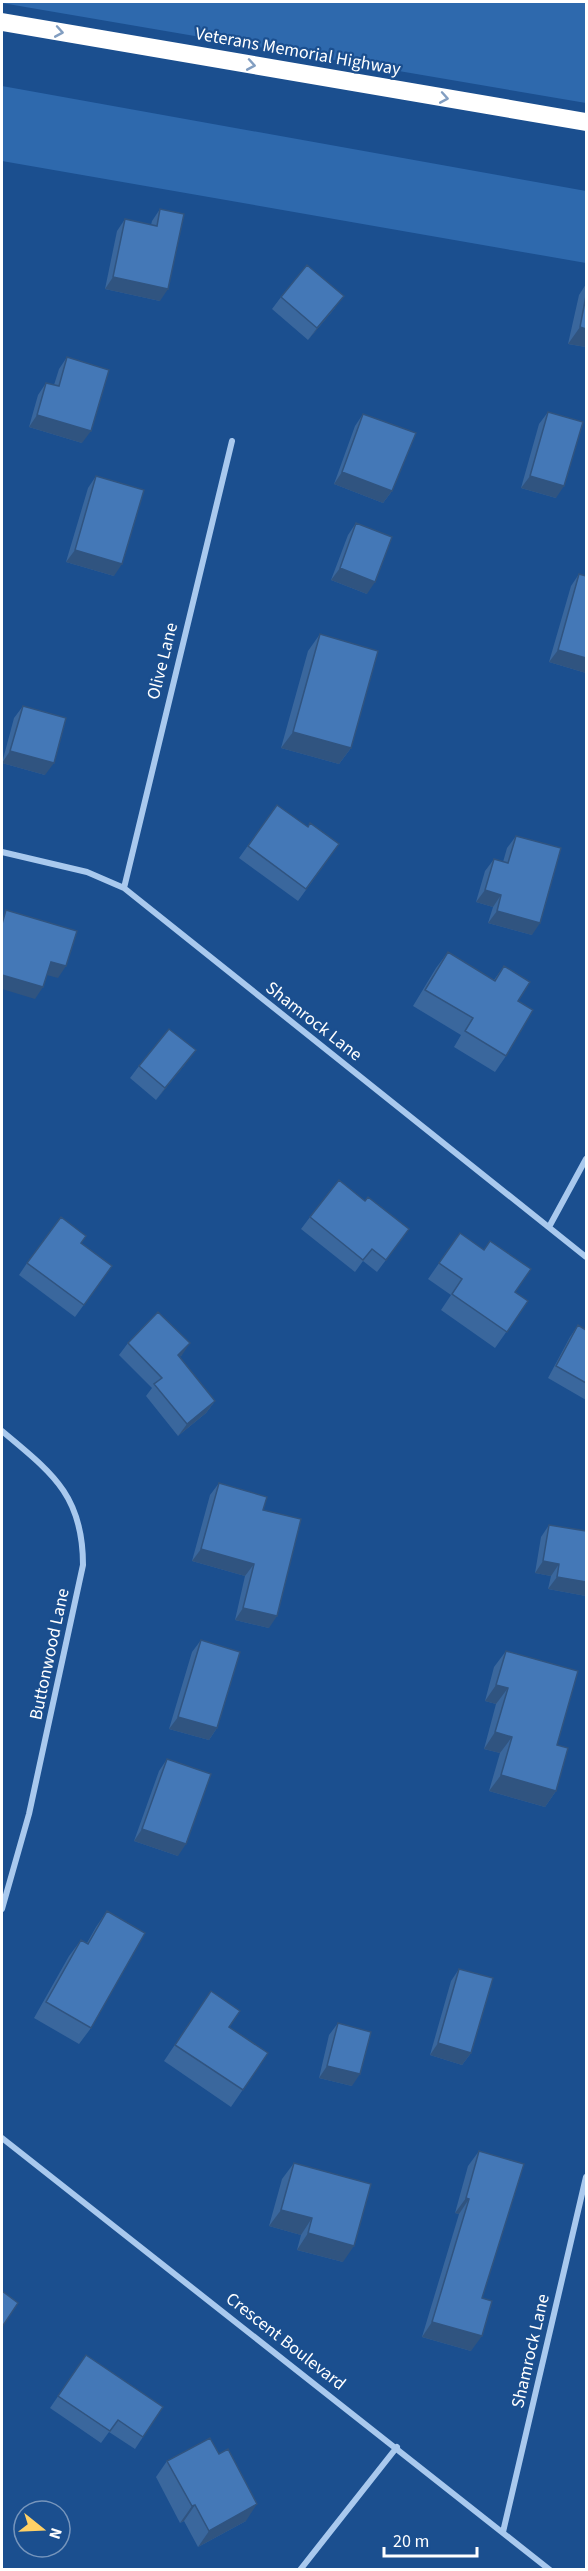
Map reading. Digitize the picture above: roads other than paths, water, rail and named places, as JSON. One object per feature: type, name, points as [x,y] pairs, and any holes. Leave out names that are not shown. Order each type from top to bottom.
[{"type":"highway","name":"Veterans Memorial Highway","points":[[2,22],[586,122]]},
{"type":"street","name":"Olive Lane","points":[[124,888],[144,795],[232,441]]},
{"type":"street","name":"Shamrock Lane","points":[[2,852],[87,872],[124,888],[586,1257]]},
{"type":"street","points":[[549,1227],[586,1159]]},
{"type":"street","name":"Buttonwood Lane","points":[[2,1431],[46,1468],[72,1502],[83,1540],[83,1565],[32,1803],[2,1909]]},
{"type":"street","name":"Crescent Boulevard","points":[[2,2138],[397,2447],[550,2570]]},
{"type":"street","name":"Shamrock Lane","points":[[503,2532],[586,2176]]},
{"type":"street","points":[[300,2570],[397,2447]]}]
